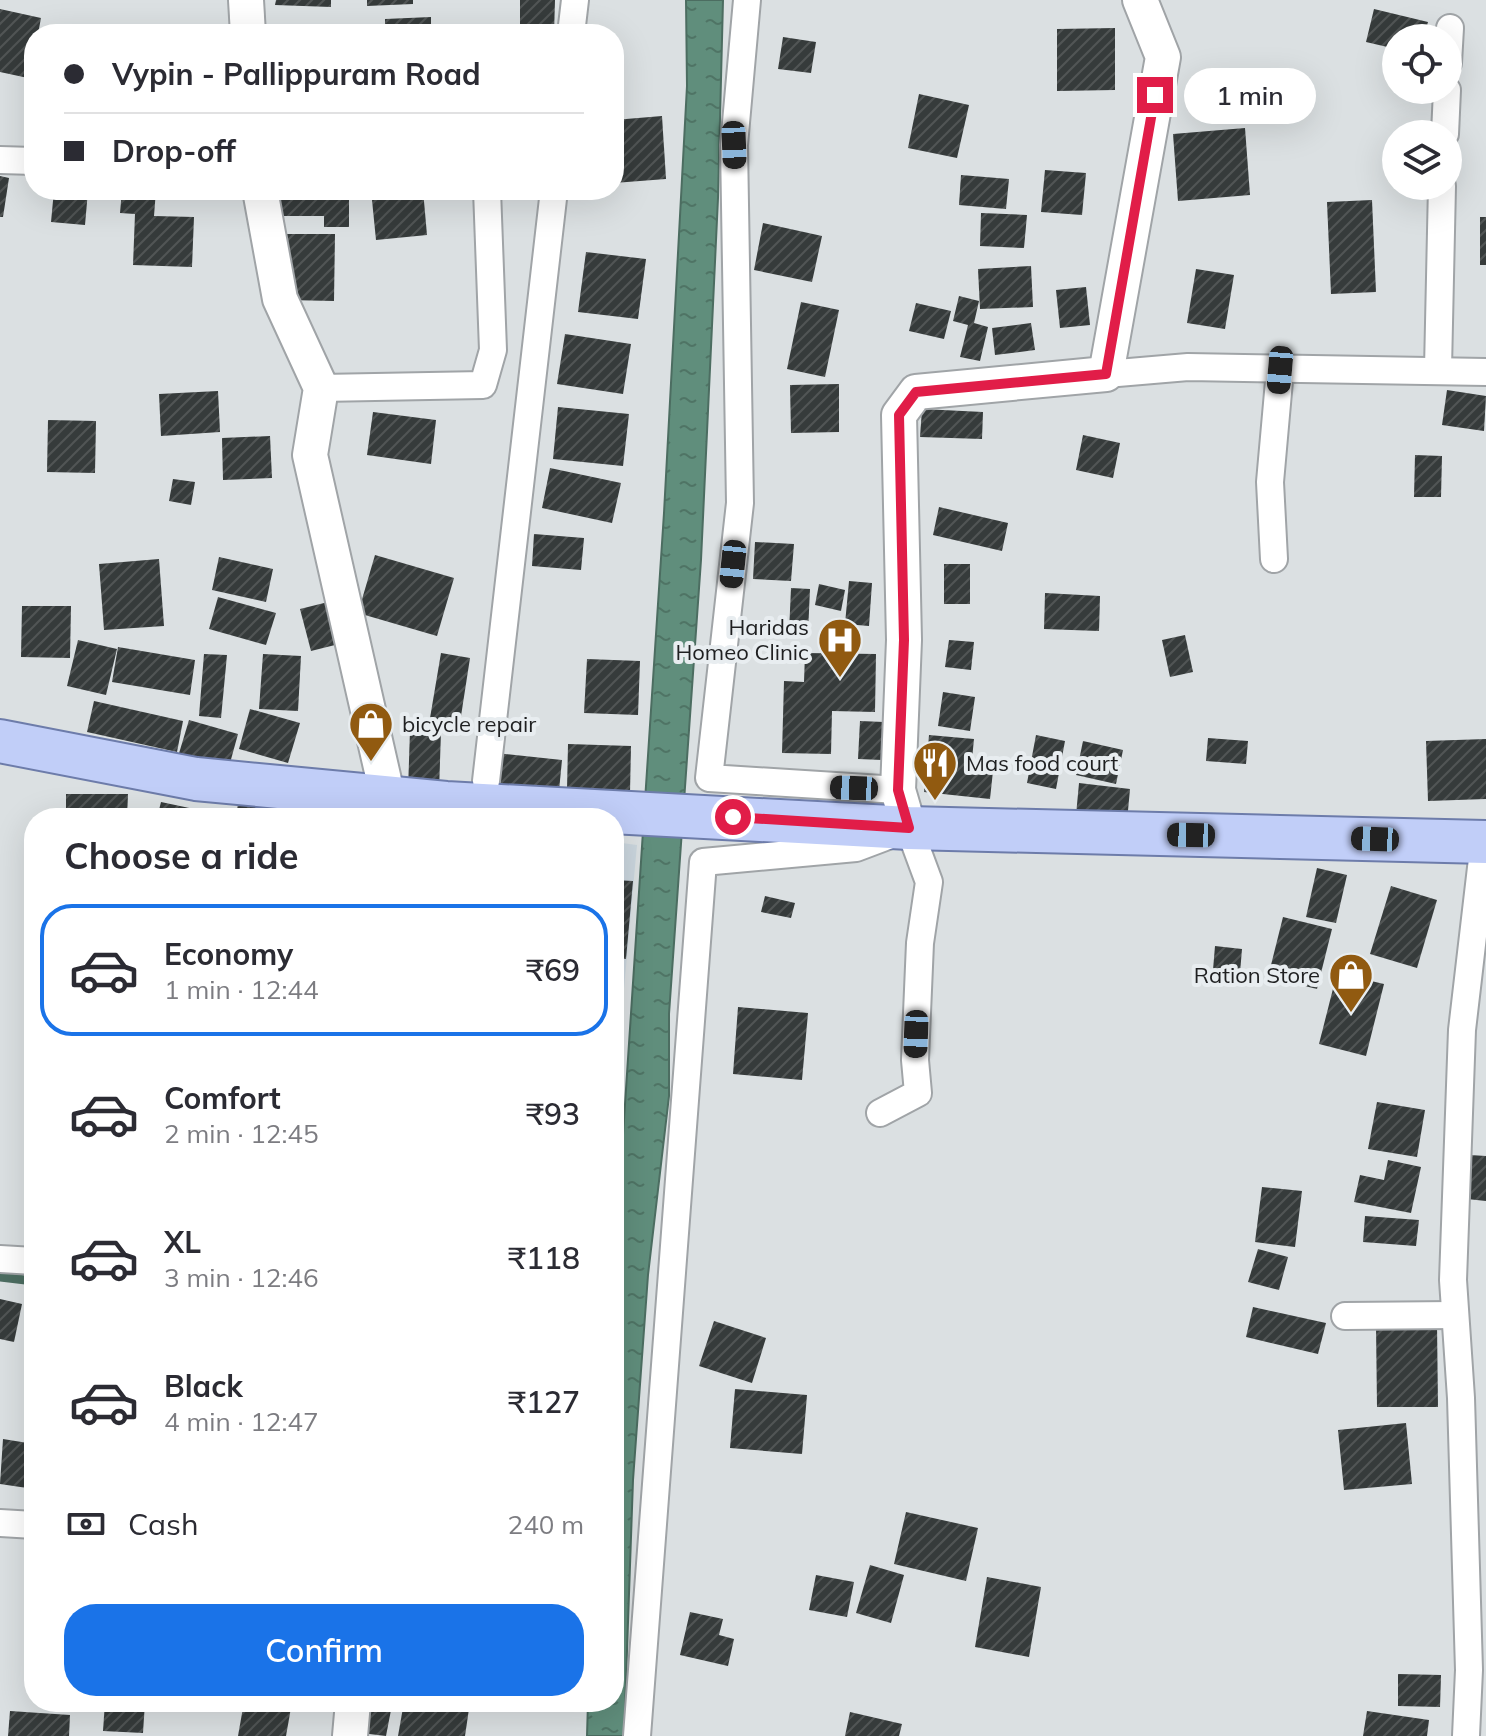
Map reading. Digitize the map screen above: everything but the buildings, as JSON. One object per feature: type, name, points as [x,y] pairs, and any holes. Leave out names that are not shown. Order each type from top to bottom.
[{"type":"main road","points":[[0,741],[196,779],[327,789],[436,808]]},
{"type":"main road","points":[[521,808],[904,809],[1485,842]]},
{"type":"street","points":[[246,0],[247,24]]},
{"type":"street","points":[[572,24],[575,0]]},
{"type":"street","points":[[747,0],[734,145],[740,503],[709,778],[904,809]]},
{"type":"street","points":[[1106,374],[1163,57],[1140,0]]},
{"type":"street","points":[[0,160],[24,161]]},
{"type":"street","points":[[262,200],[280,299],[321,388],[310,455],[388,798]]},
{"type":"street","points":[[321,388],[483,385],[493,350],[487,200]]},
{"type":"street","points":[[486,781],[553,200]]},
{"type":"street","points":[[1438,369],[1442,200]]},
{"type":"street","points":[[880,1113],[918,1093],[915,1060],[920,943],[929,882],[904,809],[899,415],[916,392],[1188,367],[1486,372]]},
{"type":"street","points":[[1274,559],[1270,482],[1280,370]]},
{"type":"street","points":[[637,1736],[703,862],[856,848],[904,809]]},
{"type":"street","points":[[1466,1736],[1469,1670],[1461,1398],[1454,1315],[1456,1136],[1462,1030],[1485,842]]},
{"type":"street","points":[[0,1259],[24,1260]]},
{"type":"street","points":[[1345,1316],[1454,1315]]},
{"type":"street","points":[[0,1523],[24,1524]]},
{"type":"street","points":[[350,1736],[352,1712]]},
{"type":"shaded area","points":[[624,843],[637,845],[624,989]]},
{"type":"water","points":[[686,0],[723,0],[718,198],[701,560],[669,1014],[669,1096],[648,1275],[633,1480],[624,1736],[587,1736],[588,1712],[624,1712],[624,1119],[664,513],[687,86]]},
{"type":"waterway","points":[[0,1277],[24,1280]]},
{"type":"place","name":"Haridas Homeo Clinic","points":[[840,679]]},
{"type":"place","name":"bicycle repair","points":[[371,763]]},
{"type":"place","name":"Mas food court","points":[[935,802]]},
{"type":"place","name":"Ration Store","points":[[1351,1014]]},
{"type":"route","points":[[733,817],[909,828],[898,790],[904,640],[899,415],[916,392],[1106,374],[1155,95]]}]
